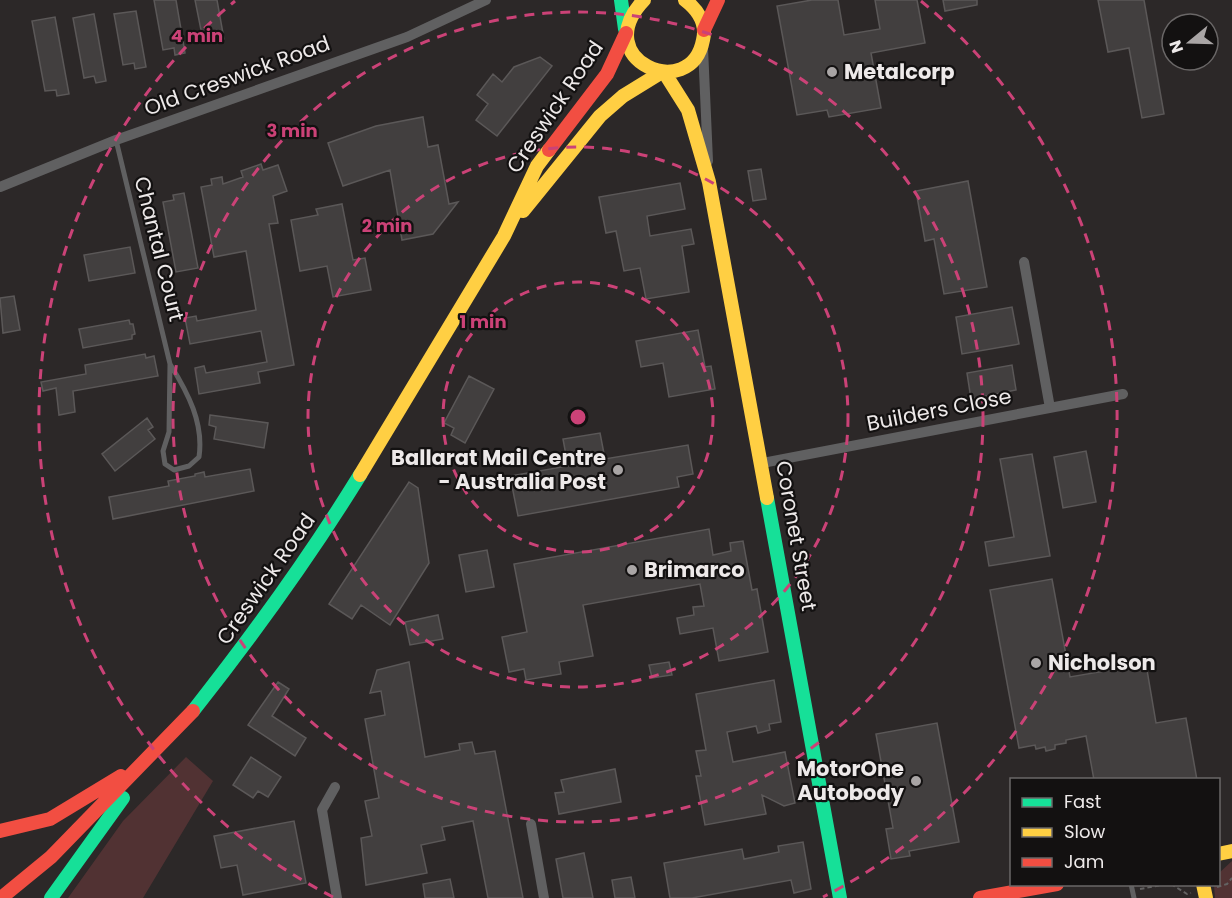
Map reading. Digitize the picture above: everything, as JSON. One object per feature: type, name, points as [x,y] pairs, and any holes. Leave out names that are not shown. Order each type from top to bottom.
[{"type":"main road","points":[[621,0],[628,47],[645,67],[663,72]]},
{"type":"main road","name":"Creswick Road","points":[[1,898],[51,857],[182,725],[256,632],[313,551],[436,352],[504,236],[537,166],[607,74],[626,33],[631,14],[644,0]]},
{"type":"main road","points":[[685,0],[698,13],[703,36]]},
{"type":"main road","points":[[703,36],[718,0]]},
{"type":"main road","name":"Creswick Road","points":[[504,236],[600,116],[623,96],[663,72],[687,66],[697,55],[703,36]]},
{"type":"main road","name":"Coronet Street","points":[[663,72],[684,98],[710,182],[840,898]]},
{"type":"main road","points":[[0,831],[31,827],[58,816],[151,756]]},
{"type":"main road","points":[[51,898],[151,756]]},
{"type":"main road","points":[[980,898],[1011,896],[1053,886]]},
{"type":"street","name":"Old Creswick Road","points":[[0,188],[116,140],[407,37],[486,0]]},
{"type":"street","name":"Coronet Street","points":[[703,36],[710,182]]},
{"type":"street","points":[[1024,262],[1050,408]]},
{"type":"street","name":"Builders Close","points":[[762,464],[1123,394]]},
{"type":"street","points":[[335,787],[322,810],[337,898]]},
{"type":"street","points":[[531,824],[544,898]]},
{"type":"lane","name":"Chantal Court","points":[[116,140],[170,364],[169,432],[163,451],[165,464],[174,470],[189,466],[198,457],[201,445],[199,428],[188,393],[170,364]]},
{"type":"lane","points":[[1132,888],[1134,898]]},
{"type":"path","points":[[1232,879],[1227,884],[1232,887]]},
{"type":"path","points":[[1132,888],[1155,886]]},
{"type":"shaded area","points":[[186,757],[213,781],[143,898],[68,898],[123,821]]},
{"type":"shaded area","points":[[1232,861],[1232,898],[1215,898],[1214,886],[1220,886],[1220,872]]},
{"type":"building","points":[[154,0],[176,0],[185,53],[175,55],[174,48],[163,50]]},
{"type":"building","points":[[195,0],[217,0],[224,39],[213,41],[212,33],[202,35]]},
{"type":"building","name":"Metalcorp","points":[[812,0],[838,0],[844,35],[880,29],[875,0],[917,0],[925,43],[871,53],[881,108],[829,117],[827,110],[797,115],[777,6]]},
{"type":"building","points":[[943,0],[977,0],[977,5],[945,11]]},
{"type":"building","points":[[1098,0],[1144,0],[1164,114],[1142,118],[1129,48],[1108,52]]},
{"type":"building","points":[[136,11],[146,67],[135,69],[134,63],[123,65],[114,14]]},
{"type":"building","points":[[94,14],[106,81],[96,83],[94,76],[84,78],[73,18]]},
{"type":"building","points":[[55,17],[69,94],[57,96],[56,90],[45,91],[32,21]]},
{"type":"building","points":[[540,57],[552,66],[497,136],[476,120],[488,104],[477,95],[493,74],[502,82],[514,67]]},
{"type":"building","points":[[423,117],[428,147],[438,145],[449,204],[458,202],[433,234],[402,240],[390,170],[343,186],[328,143],[376,126]]},
{"type":"building","points":[[261,164],[263,170],[278,165],[287,191],[273,196],[278,223],[269,224],[294,365],[258,372],[260,383],[199,394],[195,368],[204,366],[206,373],[267,362],[261,331],[190,344],[185,318],[196,316],[197,321],[256,310],[246,251],[214,257],[201,187],[212,185],[211,179],[222,177],[223,184],[243,177],[241,171]]},
{"type":"building","points":[[761,169],[766,199],[753,201],[748,171]]},
{"type":"building","points":[[968,181],[987,287],[944,294],[934,239],[925,241],[916,191]]},
{"type":"building","points":[[680,183],[685,209],[647,216],[650,236],[691,229],[694,244],[682,246],[689,292],[646,299],[640,268],[624,271],[616,231],[606,233],[599,197]]},
{"type":"building","points":[[184,193],[198,268],[176,272],[163,202],[174,200],[173,195]]},
{"type":"building","points":[[342,204],[353,260],[365,258],[371,290],[333,297],[327,266],[300,271],[291,220],[318,215],[316,209]]},
{"type":"building","points":[[130,247],[135,273],[89,281],[84,255]]},
{"type":"building","points":[[14,296],[20,330],[3,333],[0,298]]},
{"type":"building","points":[[1012,307],[1019,344],[962,354],[956,317]]},
{"type":"building","points":[[129,320],[130,324],[133,324],[135,334],[132,335],[132,339],[83,348],[79,329]]},
{"type":"building","points":[[698,330],[705,367],[711,366],[715,389],[669,397],[663,363],[641,367],[636,341]]},
{"type":"building","points":[[145,354],[146,358],[154,356],[158,376],[73,391],[75,412],[59,415],[56,388],[43,391],[41,382],[86,374],[85,365]]},
{"type":"building","points":[[1012,365],[1016,390],[971,399],[967,373]]},
{"type":"building","points":[[469,376],[494,389],[465,443],[451,435],[454,428],[444,423]]},
{"type":"building","points":[[210,415],[268,423],[264,448],[214,439],[216,427],[209,425]]},
{"type":"building","points":[[147,418],[153,427],[148,430],[155,439],[115,471],[102,454]]},
{"type":"building","name":"Ballarat Mail Centre - Australia Post","points":[[600,433],[605,459],[688,445],[693,474],[677,477],[679,487],[518,516],[510,476],[568,466],[563,439]]},
{"type":"building","points":[[1086,451],[1096,502],[1063,508],[1054,457]]},
{"type":"building","points":[[1032,454],[1050,556],[989,566],[985,542],[1014,537],[1000,459]]},
{"type":"building","points":[[250,469],[254,491],[113,519],[109,497],[169,486],[168,481],[204,472],[205,477]]},
{"type":"building","points":[[409,482],[418,488],[429,563],[390,625],[361,605],[352,619],[329,604]]},
{"type":"building","points":[[709,529],[713,555],[731,551],[730,543],[743,541],[752,590],[757,589],[768,652],[719,661],[713,628],[680,634],[677,618],[694,615],[693,607],[704,606],[700,584],[583,605],[593,656],[559,662],[561,674],[526,680],[524,669],[509,672],[502,637],[527,632],[514,564]]},
{"type":"building","points":[[487,550],[494,587],[466,592],[459,555]]},
{"type":"building","points":[[1052,579],[1070,677],[1146,664],[1156,723],[1186,718],[1197,778],[1094,778],[1086,736],[1066,740],[1066,743],[1055,745],[1055,749],[1046,751],[1045,747],[1036,749],[1035,745],[1019,748],[990,590]]},
{"type":"building","points":[[438,615],[443,639],[410,645],[405,622]]},
{"type":"building","points":[[409,662],[425,757],[460,750],[459,744],[472,742],[475,754],[495,751],[523,898],[488,898],[473,821],[442,827],[445,840],[421,845],[427,873],[366,885],[361,838],[372,836],[365,801],[379,798],[365,719],[385,715],[381,691],[370,693],[377,670]]},
{"type":"building","points":[[669,662],[672,675],[652,678],[649,665]]},
{"type":"building","points":[[774,680],[781,722],[769,724],[770,730],[758,733],[756,726],[727,732],[733,762],[785,752],[795,803],[784,806],[762,795],[766,814],[705,825],[696,776],[701,776],[696,751],[706,750],[696,694]]},
{"type":"building","points":[[278,682],[289,689],[272,716],[306,738],[295,756],[248,725]]},
{"type":"building","name":"MotorOne Autobody","points":[[937,723],[959,842],[909,851],[910,856],[891,859],[886,829],[893,828],[876,734]]},
{"type":"building","points":[[251,757],[281,777],[268,797],[258,791],[253,798],[233,785]]},
{"type":"building","points":[[615,769],[621,802],[559,814],[555,793],[564,792],[561,780]]},
{"type":"building","points":[[294,821],[306,883],[243,895],[237,865],[221,868],[214,836]]},
{"type":"building","points":[[803,842],[811,889],[794,893],[791,880],[692,898],[670,898],[664,863],[742,849],[744,859],[779,852],[778,846]]},
{"type":"building","points":[[584,853],[593,898],[563,898],[556,859]]},
{"type":"building","points":[[631,877],[635,898],[615,898],[612,880]]},
{"type":"building","points":[[450,879],[454,898],[425,898],[423,884]]},
{"type":"traffic: fast","points":[[621,0],[625,29]]},
{"type":"traffic: fast","points":[[193,711],[280,596],[360,475]]},
{"type":"traffic: fast","points":[[767,498],[840,898]]},
{"type":"traffic: fast","points":[[51,898],[123,798]]},
{"type":"traffic: slow","points":[[644,0],[630,22],[627,41],[634,56],[648,66],[664,71],[681,69],[695,59],[703,40],[704,28],[700,18],[685,0]]},
{"type":"traffic: slow","points":[[523,211],[600,116],[623,96],[662,72]]},
{"type":"traffic: slow","points":[[664,72],[688,110],[709,182],[767,498]]},
{"type":"traffic: slow","points":[[360,475],[504,236],[537,166],[549,150]]},
{"type":"traffic: slow","points":[[1220,854],[1232,851]]},
{"type":"traffic: slow","points":[[1203,886],[1206,898]]},
{"type":"traffic: jam","points":[[704,30],[718,0]]},
{"type":"traffic: jam","points":[[549,150],[607,74],[626,33]]},
{"type":"traffic: jam","points":[[1,898],[51,857],[193,711]]},
{"type":"traffic: jam","points":[[0,831],[50,819],[121,776]]},
{"type":"traffic: jam","points":[[980,898],[1046,886]]},
{"type":"place","name":"Metalcorp","points":[[832,72]]},
{"type":"place","name":"Ballarat Mail Centre - Australia Post","points":[[618,470]]},
{"type":"place","name":"Brimarco","points":[[632,570]]},
{"type":"place","name":"Nicholson","points":[[1036,663]]},
{"type":"place","name":"MotorOne Autobody","points":[[916,781]]}]
